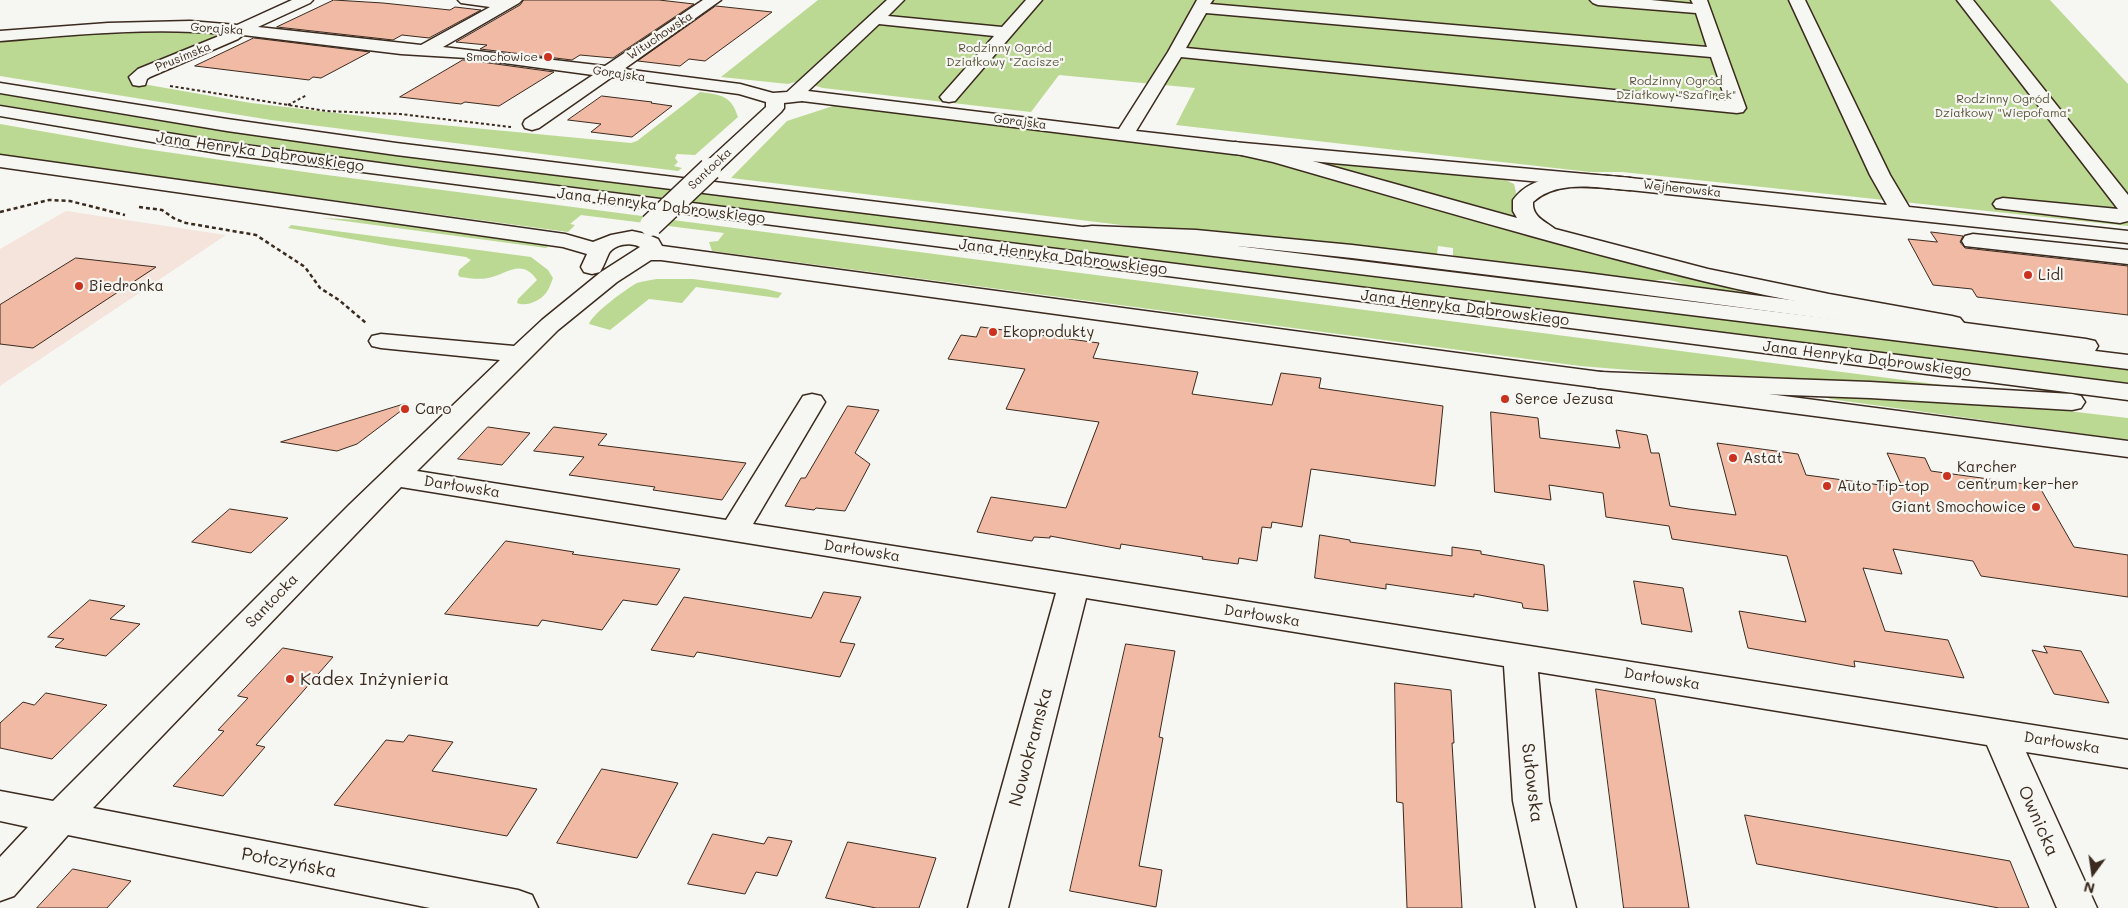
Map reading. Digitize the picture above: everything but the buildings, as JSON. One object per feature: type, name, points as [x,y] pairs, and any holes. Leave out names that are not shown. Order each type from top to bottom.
[{"type":"street","name":"Prusimska","points":[[139,81],[138,77],[144,73],[305,0]]},
{"type":"street","points":[[466,0],[510,2]]},
{"type":"street","name":"Wituchowska","points":[[532,124],[713,0]]},
{"type":"street","points":[[793,96],[896,0]]},
{"type":"street","points":[[949,97],[1034,0]]},
{"type":"street","points":[[1176,52],[1737,108],[1701,4],[1598,0]]},
{"type":"street","points":[[1797,0],[1889,192],[1901,212]]},
{"type":"street","points":[[1965,0],[2128,210],[2120,217],[1985,202]]},
{"type":"street","points":[[423,50],[510,2]]},
{"type":"street","points":[[1124,135],[1176,52],[1203,4],[1718,53]]},
{"type":"street","points":[[874,19],[1005,32]]},
{"type":"street","name":"Gorajska","points":[[0,36],[151,26],[190,26],[235,33],[467,53],[740,89],[772,98],[793,96],[1235,148]]},
{"type":"street","name":"Jana Henryka Dąbrowskiego","points":[[0,88],[291,135],[2128,362]]},
{"type":"street","name":"Santocka","points":[[0,884],[61,817],[353,518],[397,477],[550,325],[609,277],[643,244],[710,169],[775,108],[775,101],[772,98]]},
{"type":"street","name":"Jana Henryka Dąbrowskiego","points":[[0,111],[162,139],[418,174],[2128,392]]},
{"type":"street","points":[[1235,148],[1277,157],[1551,234],[1739,282],[1848,304],[2128,353]]},
{"type":"street","name":"Wejherowska","points":[[1235,148],[1630,184],[2128,237]]},
{"type":"street","points":[[0,162],[565,241],[598,253],[605,261],[612,262],[643,244],[661,253],[1598,380],[2128,449]]},
{"type":"street","points":[[1551,234],[1535,225],[1523,210],[1523,200],[1531,192],[1544,186],[1561,182],[1630,184]]},
{"type":"street","points":[[1889,192],[1918,195]]},
{"type":"street","points":[[1065,231],[1151,233],[1336,249],[1708,295],[2086,346]]},
{"type":"street","points":[[1973,241],[2128,257]]},
{"type":"street","name":"Santocka","points":[[550,325],[588,274],[598,253]]},
{"type":"street","points":[[376,335],[521,354]]},
{"type":"street","points":[[1598,380],[1870,390],[2128,406]]},
{"type":"street","points":[[734,531],[812,402]]},
{"type":"street","name":"Darłowska","points":[[397,477],[2128,754]]},
{"type":"street","name":"Nowokramska","points":[[988,908],[1074,585]]},
{"type":"street","name":"Sułowska","points":[[1520,657],[1531,801],[1556,908]]},
{"type":"street","name":"Ownicka","points":[[2000,734],[2077,908]]},
{"type":"street","name":"Połczyńska","points":[[0,806],[518,908]]},
{"type":"path","points":[[139,81],[287,106],[368,114],[400,114],[526,128],[532,124]]},
{"type":"path","points":[[287,106],[306,95]]},
{"type":"path","points":[[0,212],[49,200],[70,201],[125,215]]},
{"type":"path","points":[[139,207],[162,210],[175,219],[186,223],[256,235],[305,267],[320,288],[340,300],[376,335]]},
{"type":"shaded area","points":[[66,211],[226,235],[0,386],[0,249]]},
{"type":"green space","points":[[818,0],[2050,0],[2128,84],[2128,226],[1622,172],[1590,172],[1176,125],[1195,88],[1059,75],[1031,112],[823,88],[799,81],[788,84],[721,77]]},
{"type":"green space","points":[[162,29],[230,33],[138,74],[143,84],[251,103],[421,123],[631,143],[637,141],[700,92],[724,97],[732,104],[738,117],[695,155],[677,154],[675,158],[678,162],[674,166],[682,168],[678,171],[271,120],[0,76],[0,39]]},
{"type":"green space","points":[[0,94],[148,119],[373,152],[2128,370],[2128,384],[345,158],[138,128],[2,105],[0,104]]},
{"type":"green space","points":[[836,105],[1218,152],[1268,160],[1743,290],[1754,295],[1750,297],[1714,293],[1670,280],[1650,282],[1458,259],[1453,255],[1453,248],[1438,246],[1437,254],[1431,256],[1323,241],[1182,232],[731,178],[787,121]]},
{"type":"green space","points":[[0,124],[138,148],[319,174],[1965,388],[1679,374],[1580,366],[712,251],[709,242],[718,241],[724,233],[581,215],[570,224],[575,225],[568,232],[0,155]]},
{"type":"green space","points":[[1300,160],[1499,177],[1514,184],[1516,192],[1513,204],[1516,218]]},
{"type":"green space","points":[[322,218],[386,221],[552,243],[546,248]]},
{"type":"green space","points":[[291,225],[531,257],[548,270],[553,278],[543,296],[529,304],[521,304],[517,303],[518,299],[537,280],[531,273],[525,270],[513,269],[485,279],[460,277],[458,275],[459,270],[471,260],[466,257],[288,228]]},
{"type":"green space","points":[[657,279],[693,279],[782,293],[778,298],[696,287],[682,303],[649,299],[610,330],[589,324],[603,308],[632,286],[639,282]]},
{"type":"green space","points":[[1827,394],[2033,407],[2128,418],[2128,440],[1830,399],[1827,397]]},
{"type":"place","name":"Smochowice","points":[[548,57]]},
{"type":"place","name":"Lidl","points":[[2028,275]]},
{"type":"place","name":"Biedronka","points":[[79,286]]},
{"type":"place","name":"Ekoprodukty","points":[[993,332]]},
{"type":"place","name":"Serce Jezusa","points":[[1505,399]]},
{"type":"place","name":"Caro","points":[[405,409]]},
{"type":"place","name":"Astat","points":[[1733,458]]},
{"type":"place","name":"Karcher centrum ker-her","points":[[1947,476]]},
{"type":"place","name":"Auto Tip-top","points":[[1827,486]]},
{"type":"place","name":"Giant Smochowice","points":[[2036,507]]},
{"type":"place","name":"Kadex Inżynieria","points":[[290,679]]},
{"type":"park label","name":"Rodzinny Ogród Działkowy \"Zacisze\"","points":[[1005,55]]},
{"type":"park label","name":"Rodzinny Ogród Działkowy \"Szafirek\"","points":[[1676,88]]},
{"type":"park label","name":"Rodzinny Ogród Działkowy \"Wiepofama\"","points":[[2003,106]]}]
